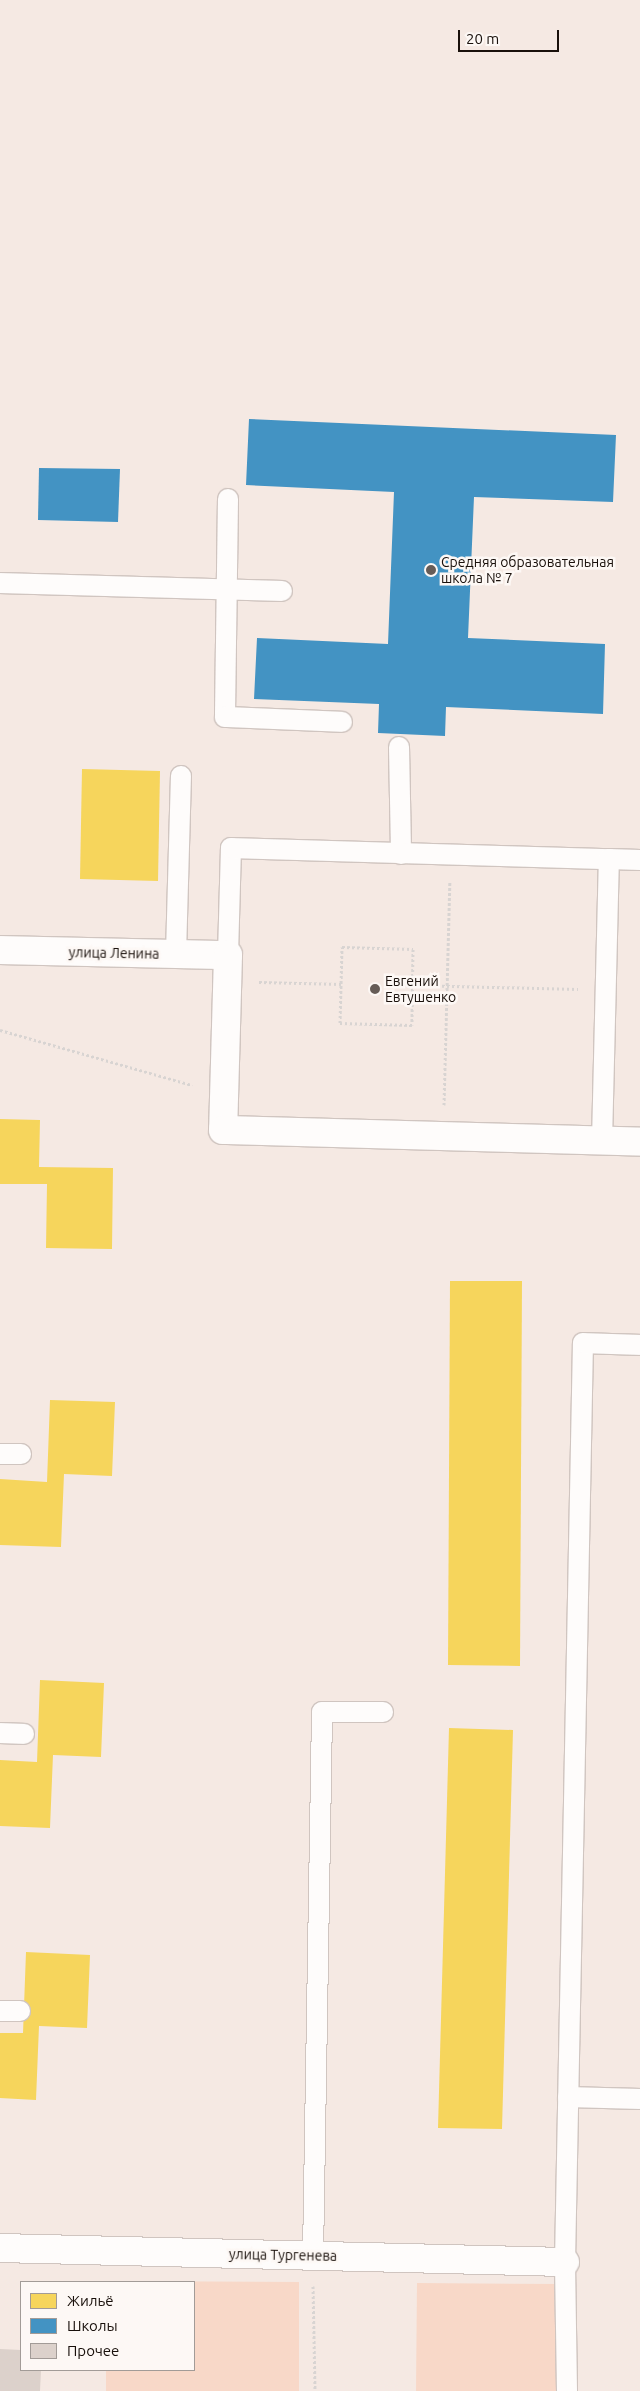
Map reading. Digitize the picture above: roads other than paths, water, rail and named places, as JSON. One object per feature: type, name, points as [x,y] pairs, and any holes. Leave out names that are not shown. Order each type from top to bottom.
[{"type":"street","name":"улица Ленина","points":[[0,950],[176,954],[228,968]]},
{"type":"street","points":[[228,968],[223,1130],[443,1138],[640,1142]]},
{"type":"street","name":"улица Тургенева","points":[[0,2248],[565,2262]]},
{"type":"lane","points":[[228,499],[225,717],[342,722]]},
{"type":"lane","points":[[0,584],[282,591]]},
{"type":"lane","points":[[399,747],[401,854]]},
{"type":"lane","points":[[176,954],[181,776]]},
{"type":"lane","points":[[228,968],[231,848],[640,860]]},
{"type":"lane","points":[[602,1141],[609,859]]},
{"type":"lane","points":[[567,2391],[565,2262],[584,1343],[640,1345]]},
{"type":"lane","points":[[0,1454],[21,1454]]},
{"type":"lane","points":[[313,2256],[322,1712],[383,1712]]},
{"type":"lane","points":[[0,1734],[24,1734]]},
{"type":"lane","points":[[0,2011],[20,2011]]},
{"type":"lane","points":[[568,2097],[640,2099]]},
{"type":"place","name":"Средняя образовательная школа № 7","points":[[431,570]]},
{"type":"place","name":"Евгений Евтушенко","points":[[375,989]]}]
